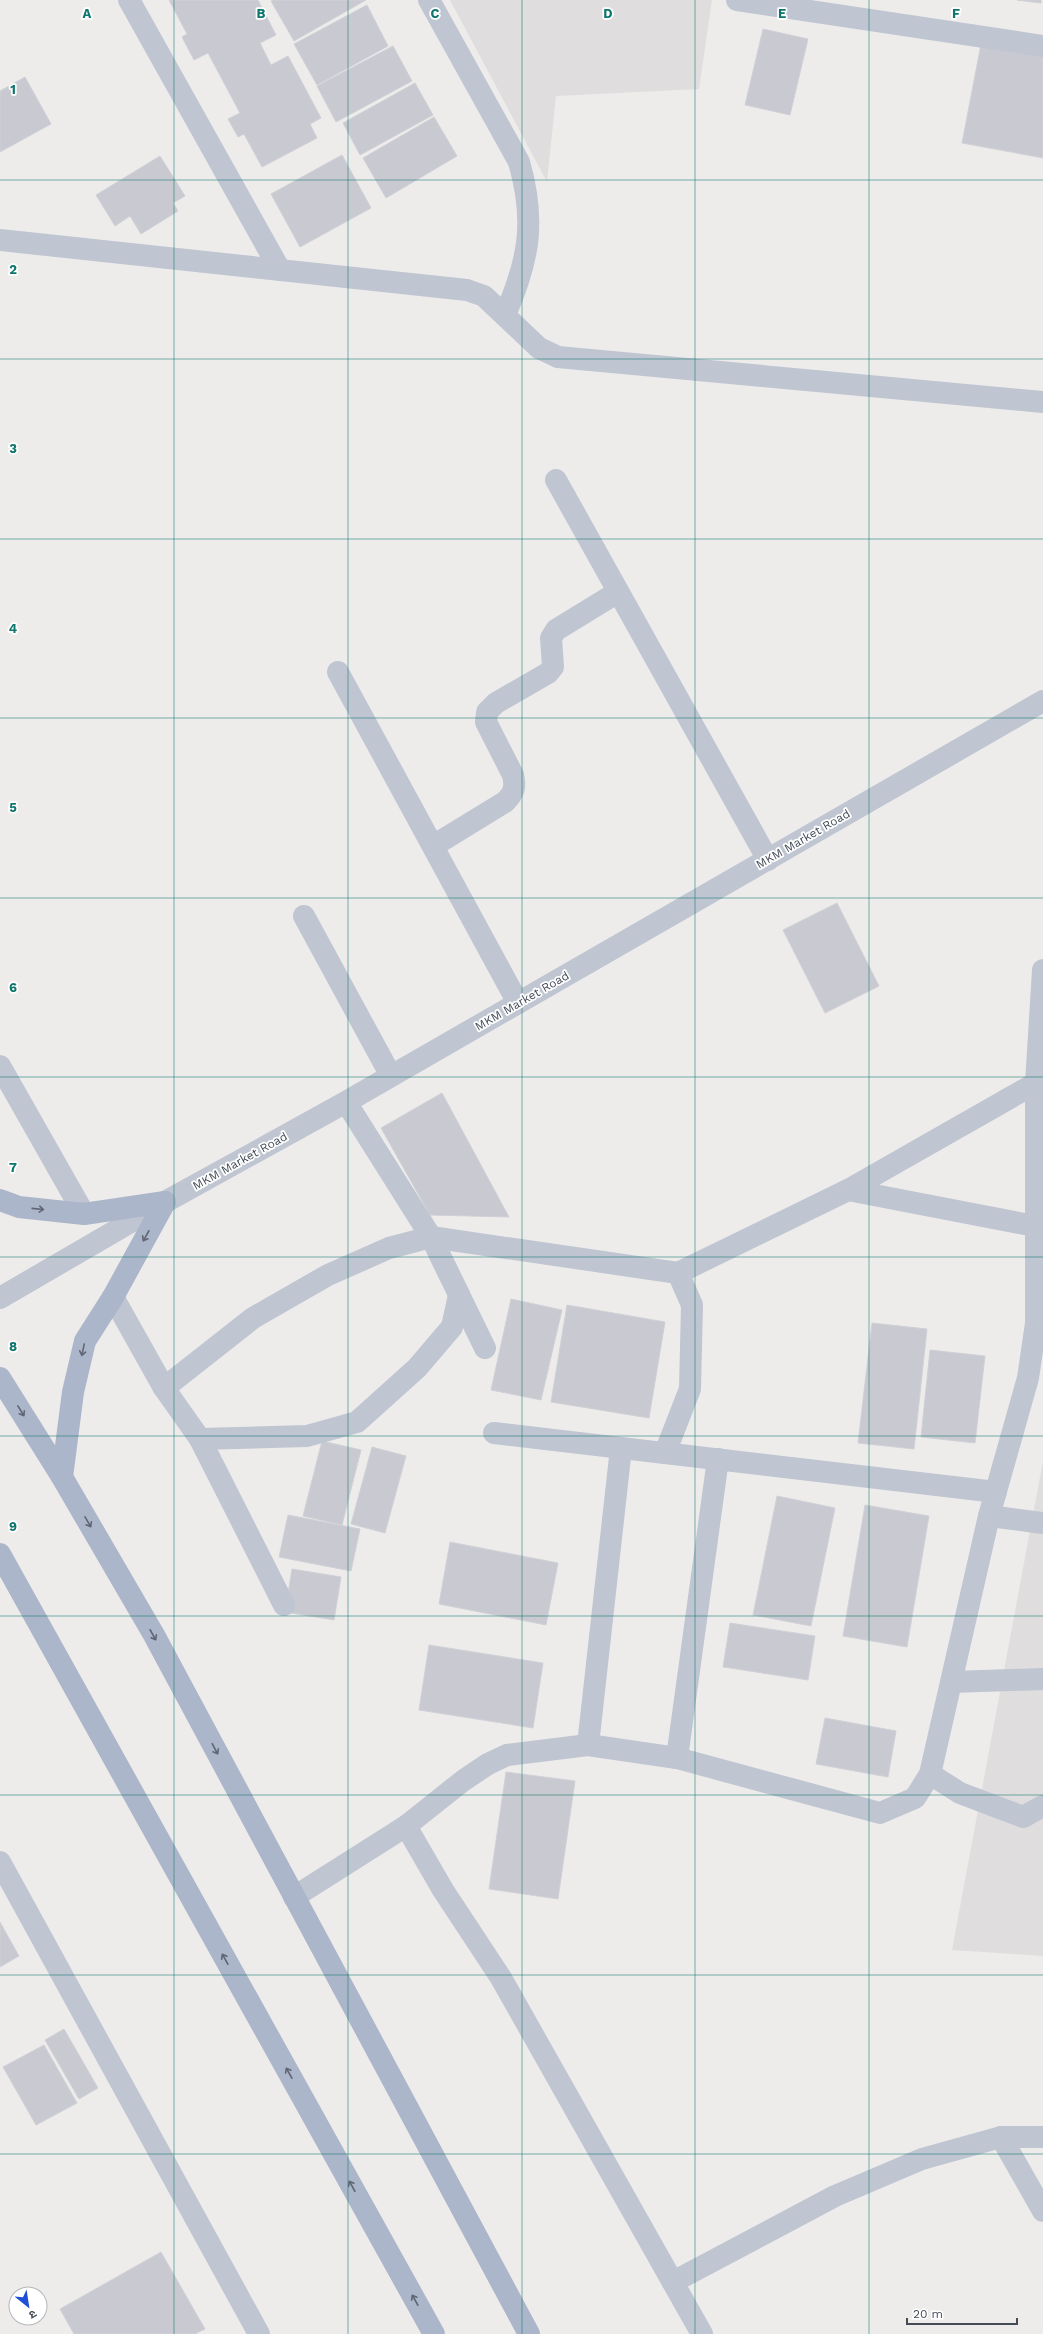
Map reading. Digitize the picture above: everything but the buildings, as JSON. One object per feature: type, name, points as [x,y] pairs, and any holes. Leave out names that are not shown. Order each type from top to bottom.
[{"type":"main road","points":[[0,1200],[19,1207],[84,1214],[165,1202]]},
{"type":"main road","points":[[62,1477],[73,1392],[85,1341],[113,1297],[165,1202]]},
{"type":"main road","points":[[0,1378],[62,1477],[154,1635],[529,2334]]},
{"type":"main road","points":[[0,1554],[434,2334]]},
{"type":"street","points":[[129,0],[280,270]]},
{"type":"street","points":[[429,0],[519,162],[526,188],[529,213],[527,243],[520,280],[505,315]]},
{"type":"street","points":[[737,0],[1043,46]]},
{"type":"street","points":[[0,240],[467,290],[484,296],[539,348],[558,357],[1043,402]]},
{"type":"street","points":[[556,480],[768,860]]},
{"type":"street","points":[[433,846],[505,802],[513,793],[515,784],[514,775],[486,722],[487,712],[496,703],[548,673],[554,667],[551,638],[556,630],[618,592]]},
{"type":"street","points":[[338,672],[518,1003]]},
{"type":"street","name":"MKM Market Road","points":[[0,1298],[165,1202],[346,1102],[1043,701]]},
{"type":"street","points":[[304,916],[391,1076]]},
{"type":"street","points":[[294,1897],[406,1826],[464,1780],[488,1764],[507,1755],[588,1745],[677,1758],[880,1814],[915,1798],[930,1774],[952,1682],[988,1516],[1035,1378],[1036,1083],[1043,970]]},
{"type":"street","points":[[0,1066],[84,1214]]},
{"type":"street","points":[[164,1388],[253,1318],[328,1275],[389,1248],[431,1237],[678,1273],[848,1190],[1036,1083]]},
{"type":"street","points":[[346,1102],[431,1237],[485,1348]]},
{"type":"street","points":[[848,1190],[1035,1226]]},
{"type":"street","points":[[665,1453],[690,1389],[692,1306],[678,1273]]},
{"type":"street","points":[[200,1439],[307,1436],[357,1422],[417,1368],[452,1327],[459,1295]]},
{"type":"street","points":[[113,1297],[164,1388],[200,1439],[284,1605]]},
{"type":"street","points":[[494,1433],[996,1492]]},
{"type":"street","points":[[588,1745],[621,1448]]},
{"type":"street","points":[[677,1758],[718,1459]]},
{"type":"street","points":[[988,1516],[1043,1524]]},
{"type":"street","points":[[952,1682],[1043,1679]]},
{"type":"street","points":[[930,1774],[960,1794],[1023,1817],[1043,1806]]},
{"type":"street","points":[[406,1826],[443,1890],[501,1978],[702,2334]]},
{"type":"street","points":[[0,1862],[259,2334]]},
{"type":"street","points":[[673,2282],[835,2196],[922,2159],[1001,2137],[1043,2137]]},
{"type":"street","points":[[1001,2137],[1043,2211]]},
{"type":"shaded area","points":[[450,0],[712,0],[699,89],[556,96],[547,182]]},
{"type":"shaded area","points":[[1043,1461],[1043,1956],[952,1950]]}]
